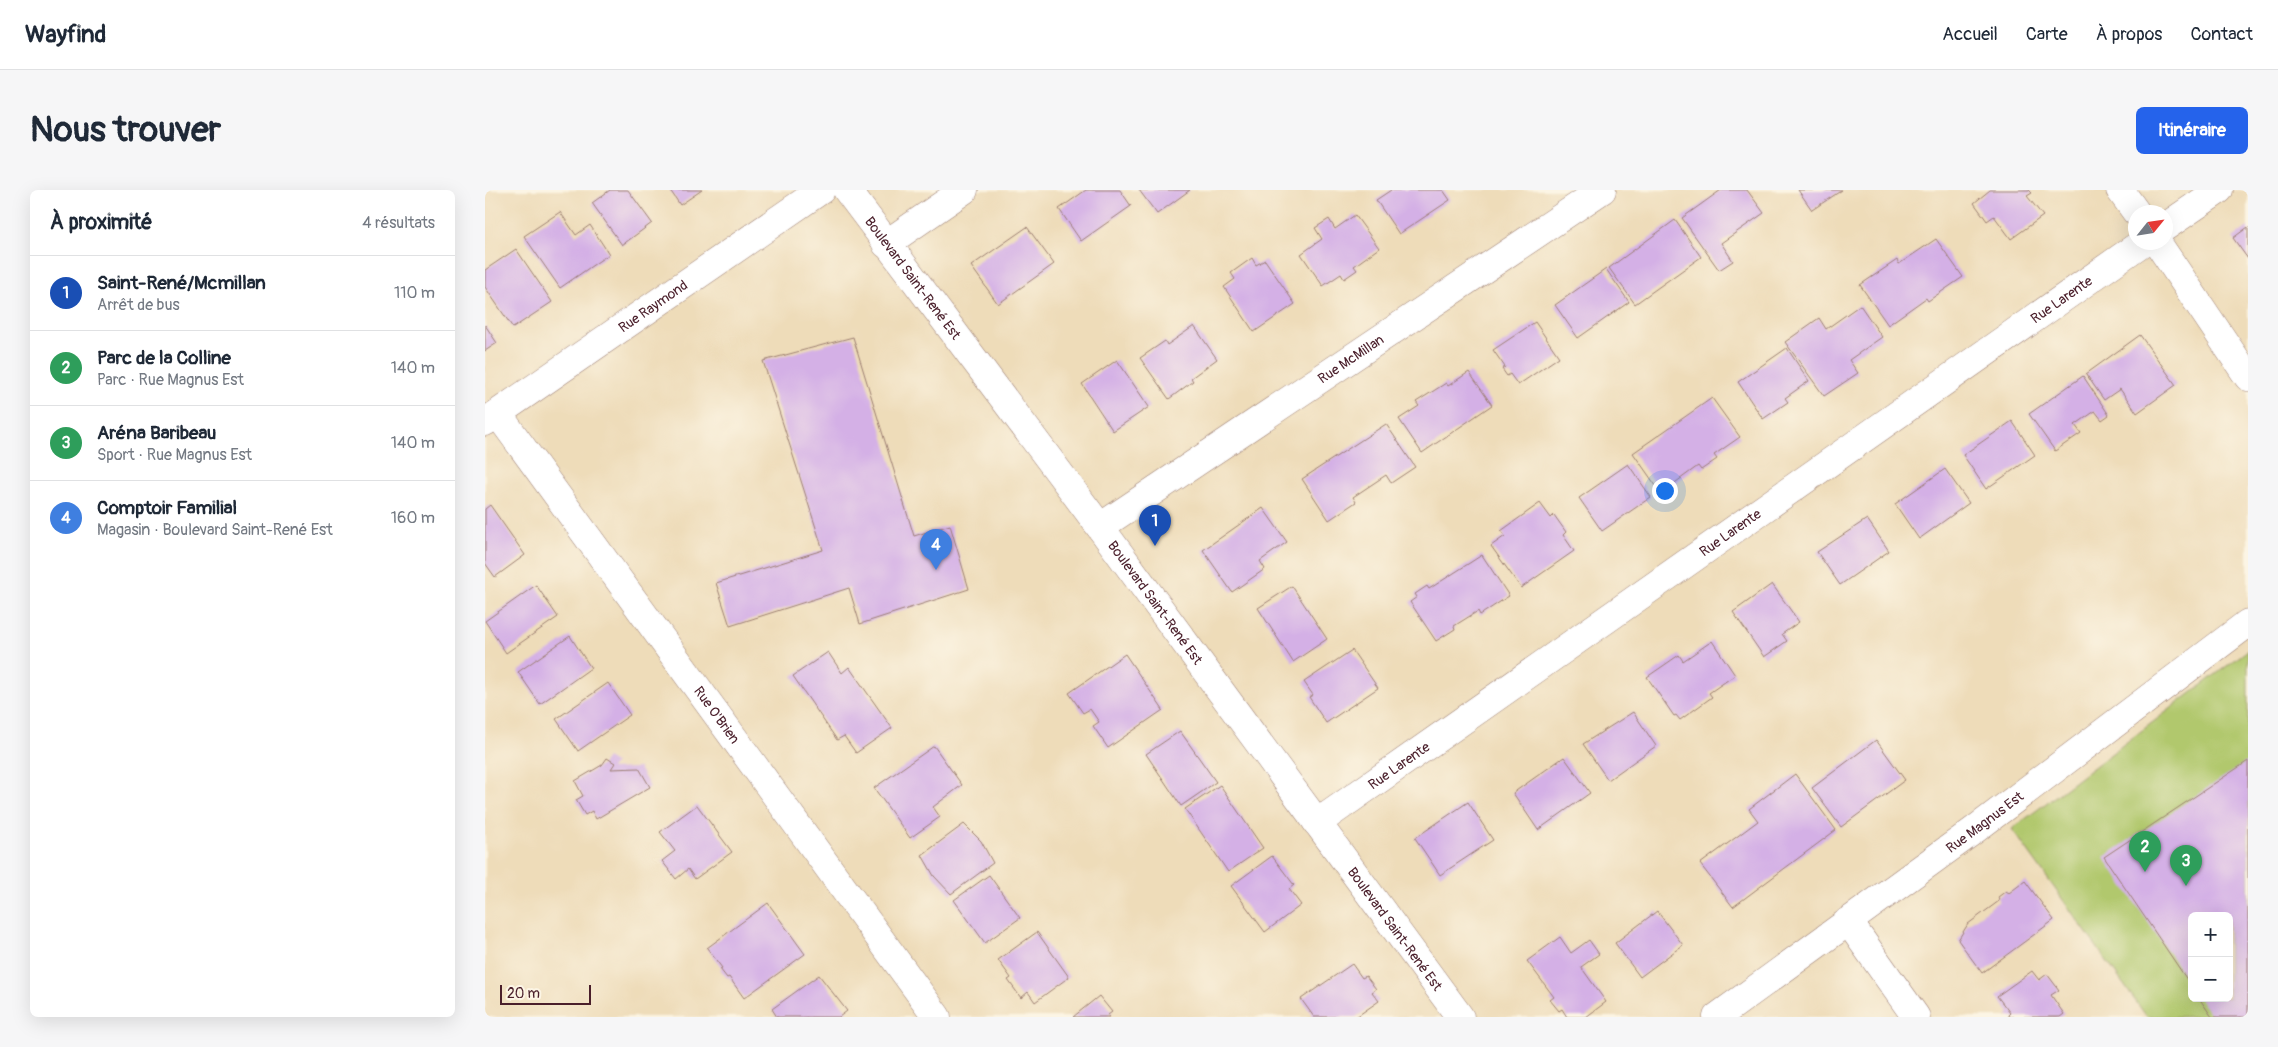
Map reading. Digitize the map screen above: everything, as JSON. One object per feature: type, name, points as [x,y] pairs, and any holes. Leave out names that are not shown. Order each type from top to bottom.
[{"type":"street","name":"Rue Raymond","points":[[491,418],[821,190]]},
{"type":"street","name":"Boulevard Saint-René Est","points":[[847,190],[1100,528],[1460,1017]]},
{"type":"street","points":[[886,244],[964,190]]},
{"type":"street","name":"Rue McMillan","points":[[1100,528],[1602,190]]},
{"type":"street","points":[[2120,190],[2131,205]]},
{"type":"street","points":[[2173,222],[2219,190]]},
{"type":"street","name":"Rue Larente","points":[[1317,824],[2132,250]]},
{"type":"street","points":[[2162,250],[2248,377]]},
{"type":"street","name":"Rue O'Brien","points":[[491,418],[937,1017]]},
{"type":"street","name":"Rue Magnus Est","points":[[1717,1017],[1973,830],[2248,623]]},
{"type":"street","points":[[1848,921],[1916,1017]]},
{"type":"green space","points":[[2248,650],[2248,1017],[2147,1017],[2012,829]]},
{"type":"building","points":[[610,190],[628,190],[652,223],[622,245],[592,203]]},
{"type":"building","points":[[670,190],[702,190],[680,205]]},
{"type":"building","points":[[1086,190],[1120,190],[1131,206],[1081,241],[1059,209]]},
{"type":"building","points":[[1139,190],[1190,190],[1157,214]]},
{"type":"building","points":[[1391,190],[1443,190],[1450,200],[1399,234],[1376,200]]},
{"type":"building","points":[[1721,190],[1747,190],[1764,213],[1721,243],[1733,261],[1719,270],[1682,218]]},
{"type":"building","points":[[1798,190],[1842,190],[1812,210]]},
{"type":"building","points":[[1990,190],[2029,190],[2032,193],[2027,196],[2043,216],[2011,239],[1994,216],[1987,221],[1974,203]]},
{"type":"building","points":[[560,212],[576,235],[590,225],[609,254],[560,288],[524,236]]},
{"type":"building","points":[[1355,215],[1379,248],[1354,266],[1357,270],[1344,279],[1341,274],[1323,286],[1301,254],[1322,239],[1315,228],[1329,219],[1335,229]]},
{"type":"building","points":[[1675,220],[1701,257],[1635,304],[1609,268]]},
{"type":"building","points":[[1027,227],[1054,264],[998,304],[971,266]]},
{"type":"building","points":[[2248,227],[2248,259],[2233,238]]},
{"type":"building","points":[[1936,239],[1963,277],[1928,301],[1926,298],[1888,325],[1860,285],[1897,260],[1899,264]]},
{"type":"building","points":[[516,249],[552,302],[513,328],[485,287],[485,270]]},
{"type":"building","points":[[1252,258],[1256,265],[1265,260],[1295,304],[1254,332],[1224,287],[1235,279],[1231,273]]},
{"type":"building","points":[[1606,269],[1629,302],[1578,338],[1555,305]]},
{"type":"building","points":[[1860,305],[1882,337],[1849,360],[1858,373],[1824,396],[1785,342],[1819,318],[1826,329]]},
{"type":"building","points":[[1535,322],[1559,357],[1518,385],[1510,374],[1507,376],[1502,369],[1505,367],[1493,350]]},
{"type":"building","points":[[485,325],[497,343],[485,351]]},
{"type":"building","points":[[1194,326],[1217,359],[1191,378],[1193,381],[1169,399],[1140,358],[1165,341],[1167,345]]},
{"type":"building","points":[[2140,335],[2176,385],[2137,413],[2120,389],[2104,400],[2086,374]]},
{"type":"building","points":[[853,337],[914,536],[950,525],[969,589],[860,624],[849,588],[730,626],[716,583],[823,550],[763,361]]},
{"type":"building","points":[[1787,348],[1809,381],[1785,398],[1788,402],[1763,419],[1738,382]]},
{"type":"building","points":[[1117,360],[1149,407],[1113,431],[1082,384]]},
{"type":"building","points":[[1469,372],[1492,405],[1422,453],[1399,419],[1419,406],[1416,402],[1446,383],[1448,386]]},
{"type":"building","points":[[2083,376],[2109,415],[2102,420],[2095,411],[2075,425],[2081,433],[2055,451],[2029,414]]},
{"type":"building","points":[[1712,398],[1740,437],[1714,455],[1717,459],[1701,470],[1698,466],[1661,493],[1633,453]]},
{"type":"building","points":[[2012,421],[2035,455],[1986,489],[1963,455]]},
{"type":"building","points":[[1386,424],[1415,467],[1391,483],[1386,475],[1353,497],[1356,502],[1329,520],[1302,479]]},
{"type":"building","points":[[1628,464],[1651,497],[1602,531],[1579,498]]},
{"type":"building","points":[[1945,469],[1969,503],[1919,539],[1895,504]]},
{"type":"building","points":[[1540,503],[1551,518],[1554,515],[1566,532],[1563,535],[1574,551],[1521,588],[1491,546],[1505,536],[1501,531]]},
{"type":"building","points":[[490,505],[525,555],[495,577],[485,563],[485,509]]},
{"type":"building","points":[[1263,508],[1287,542],[1260,561],[1265,569],[1232,592],[1203,550]]},
{"type":"building","points":[[1867,519],[1889,551],[1840,585],[1817,552]]},
{"type":"building","points":[[1482,555],[1509,596],[1480,615],[1478,611],[1454,626],[1455,629],[1436,641],[1410,602],[1417,597],[1415,594],[1427,586],[1429,589]]},
{"type":"building","points":[[1772,584],[1799,622],[1782,634],[1787,641],[1764,657],[1733,612]]},
{"type":"building","points":[[536,585],[558,617],[506,653],[485,621]]},
{"type":"building","points":[[1292,586],[1327,639],[1293,662],[1258,608]]},
{"type":"building","points":[[570,636],[591,668],[540,704],[518,672]]},
{"type":"building","points":[[1712,641],[1735,675],[1709,693],[1712,697],[1680,720],[1676,715],[1674,716],[1647,677],[1679,655],[1683,661]]},
{"type":"building","points":[[1352,650],[1378,688],[1326,723],[1309,697],[1313,695],[1304,682]]},
{"type":"building","points":[[828,652],[842,673],[849,667],[892,728],[856,753],[844,736],[837,740],[793,676]]},
{"type":"building","points":[[1125,654],[1163,710],[1108,748],[1093,726],[1099,722],[1090,709],[1083,713],[1069,693]]},
{"type":"building","points":[[608,683],[630,715],[578,751],[556,719]]},
{"type":"building","points":[[1633,712],[1656,746],[1608,780],[1583,744]]},
{"type":"building","points":[[1180,731],[1216,782],[1181,806],[1146,754]]},
{"type":"building","points":[[1876,740],[1905,780],[1841,827],[1812,788]]},
{"type":"building","points":[[934,746],[962,785],[933,807],[940,817],[910,838],[874,788]]},
{"type":"building","points":[[1564,757],[1590,793],[1538,830],[1513,793]]},
{"type":"building","points":[[607,758],[615,763],[611,769],[639,768],[650,787],[596,819],[592,811],[585,815],[576,800],[583,796],[575,781],[602,765]]},
{"type":"building","points":[[2248,761],[2248,1017],[2212,1017],[2202,1002],[2233,1002],[2233,912],[2188,912],[2188,981],[2104,857]]},
{"type":"building","points":[[1795,774],[1836,830],[1733,907],[1700,864],[1758,821],[1749,809]]},
{"type":"building","points":[[1220,785],[1263,848],[1228,872],[1185,809]]},
{"type":"building","points":[[1468,802],[1493,840],[1440,875],[1415,838]]},
{"type":"building","points":[[697,805],[732,852],[695,879],[688,869],[676,879],[662,861],[675,851],[660,832]]},
{"type":"building","points":[[964,824],[981,841],[993,863],[951,894],[934,876],[922,855]]},
{"type":"building","points":[[1272,856],[1294,885],[1289,889],[1301,905],[1265,932],[1231,886]]},
{"type":"building","points":[[989,875],[1020,918],[985,943],[954,900]]},
{"type":"building","points":[[2025,881],[2054,920],[1982,973],[1958,940],[1968,924],[1999,901],[1998,897],[2006,891],[2009,893]]},
{"type":"building","points":[[768,903],[805,954],[744,998],[729,977],[727,978],[720,969],[722,968],[707,948]]},
{"type":"building","points":[[1657,911],[1683,945],[1640,977],[1615,943]]},
{"type":"building","points":[[1037,932],[1069,977],[1035,1002],[1028,992],[1021,998],[1008,980],[1011,978],[998,960]]},
{"type":"building","points":[[1560,937],[1571,953],[1589,940],[1599,954],[1581,967],[1606,1002],[1586,1017],[1567,1017],[1562,1009],[1559,1011],[1550,1000],[1554,997],[1527,961]]},
{"type":"building","points":[[1352,964],[1362,978],[1366,976],[1376,989],[1372,992],[1379,1001],[1356,1017],[1314,1017],[1301,999]]},
{"type":"building","points":[[2032,971],[2039,980],[2047,974],[2059,990],[2051,995],[2064,1014],[2060,1017],[2009,1017],[2010,1013],[1997,996]]},
{"type":"building","points":[[819,975],[847,1011],[839,1017],[777,1017],[772,1009]]},
{"type":"building","points":[[1099,996],[1112,1012],[1108,1015],[1109,1017],[1073,1017]]},
{"type":"place","name":"Saint-René/Mcmillan","points":[[1155,546]]},
{"type":"place","name":"Comptoir Familial","points":[[936,570]]},
{"type":"place","name":"Parc de la Colline","points":[[2145,872]]},
{"type":"place","name":"Aréna Baribeau","points":[[2186,886]]}]
